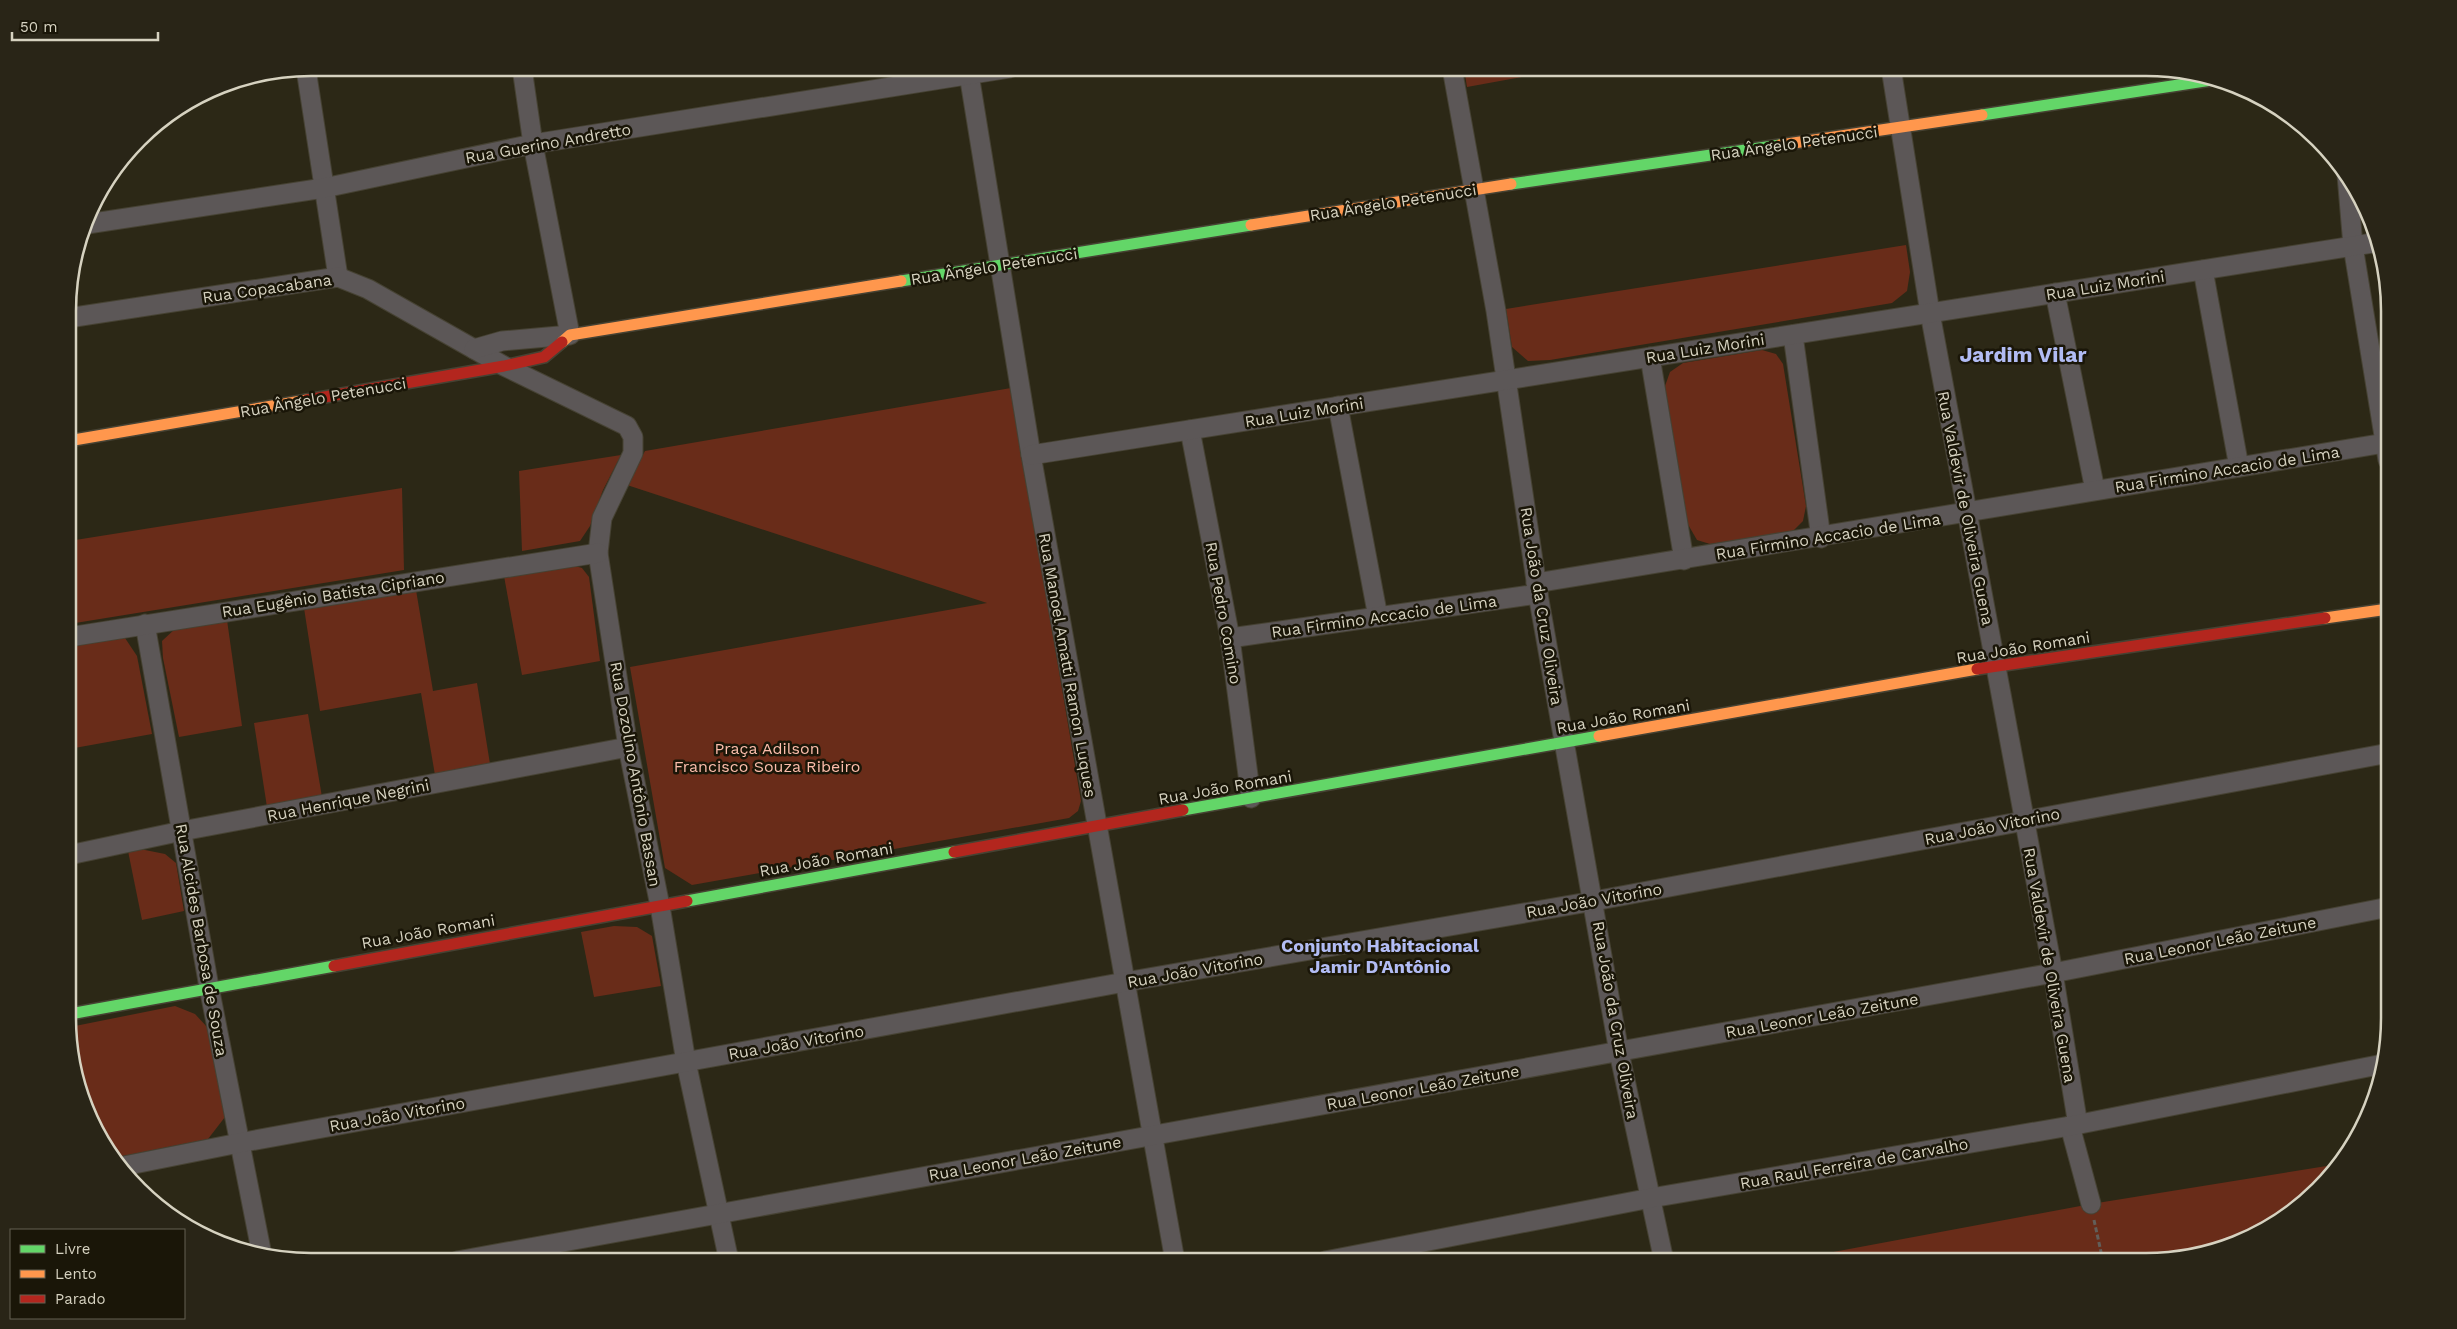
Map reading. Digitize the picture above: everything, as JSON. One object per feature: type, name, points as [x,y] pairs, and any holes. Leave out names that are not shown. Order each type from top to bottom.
[{"type":"street","points":[[307,76],[338,277]]},
{"type":"street","points":[[523,76],[533,144],[570,335]]},
{"type":"street","name":"Rua Guerino Andretto","points":[[94,223],[324,188],[533,144],[939,76]]},
{"type":"street","name":"Rua Manoel Amatti Ramon Luques","points":[[970,76],[1030,455],[1174,1253]]},
{"type":"street","name":"Rua João da Cruz Oliveira","points":[[1453,76],[1506,380],[1537,588],[1594,901],[1619,1052],[1662,1253]]},
{"type":"street","name":"Rua Valdevir de Oliveira Guena","points":[[1892,76],[1930,313],[2053,973],[2074,1126],[2090,1204]]},
{"type":"street","name":"Rua Ângelo Petenucci","points":[[474,349],[502,341],[570,335],[1473,189],[1901,128],[2200,83]]},
{"type":"street","points":[[2349,195],[2353,246],[2381,415]]},
{"type":"street","name":"Rua Luiz Morini","points":[[1030,455],[2370,243]]},
{"type":"street","points":[[2203,270],[2239,467]]},
{"type":"street","name":"Rua Copacabana","points":[[76,317],[338,277],[368,289],[504,366]]},
{"type":"street","points":[[2055,293],[2095,490]]},
{"type":"street","name":"Rua Ângelo Petenucci","points":[[76,440],[504,366],[544,357],[570,335]]},
{"type":"street","points":[[1793,335],[1821,538]]},
{"type":"street","points":[[1650,357],[1684,560]]},
{"type":"street","name":"Rua Dozolino Antônio Bassan","points":[[504,366],[611,417],[626,426],[633,437],[633,453],[602,518],[598,553],[628,747],[660,906],[686,1062],[727,1253]]},
{"type":"street","points":[[1338,406],[1378,617]]},
{"type":"street","name":"Rua Pedro Comino","points":[[1190,430],[1230,638],[1251,798]]},
{"type":"street","name":"Rua Firmino Accacio de Lima","points":[[1230,638],[1378,617],[1684,560],[2095,490],[2239,467],[2381,452]]},
{"type":"street","name":"Rua Eugênio Batista Cipriano","points":[[76,636],[598,553]]},
{"type":"street","name":"Rua João Romani","points":[[76,1013],[1251,798],[1996,666],[2381,610]]},
{"type":"street","name":"Rua Alcides Barbosa de Souza","points":[[145,624],[210,987],[260,1247]]},
{"type":"street","name":"Rua Henrique Negrini","points":[[76,854],[182,831],[628,747]]},
{"type":"street","name":"Rua João Vitorino","points":[[128,1165],[239,1142],[1125,982],[1594,901],[2381,754]]},
{"type":"street","name":"Rua Leonor Leão Zeitune","points":[[507,1253],[2053,973],[2381,909]]},
{"type":"street","name":"Rua Raul Ferreira de Carvalho","points":[[1366,1253],[1651,1198],[2074,1126],[2375,1066]]},
{"type":"path","points":[[2090,1204],[2101,1253]]},
{"type":"green space","points":[[1465,76],[1527,76],[1467,87]]},
{"type":"green space","points":[[1906,245],[1910,272],[1907,291],[1892,303],[1550,360],[1528,361],[1512,347],[1506,309]]},
{"type":"green space","points":[[1762,350],[1776,354],[1783,364],[1806,506],[1803,521],[1792,532],[1710,544],[1697,540],[1686,521],[1665,386],[1670,372],[1683,363]]},
{"type":"green space","name":"Praça Adilson Francisco Souza Ribeiro","points":[[1011,388],[1081,801],[1078,811],[1069,818],[692,885],[665,868],[630,667],[987,603],[627,485],[645,451]]},
{"type":"green space","points":[[621,455],[603,490],[590,526],[580,541],[522,551],[519,471]]},
{"type":"green space","points":[[402,488],[404,570],[76,623],[76,540]]},
{"type":"green space","points":[[572,565],[582,568],[589,577],[600,661],[522,675],[504,576]]},
{"type":"green space","points":[[416,590],[433,691],[477,683],[490,764],[435,775],[421,693],[320,711],[304,608]]},
{"type":"green space","points":[[227,620],[242,726],[179,737],[163,658],[162,641],[176,628]]},
{"type":"green space","points":[[103,637],[125,638],[137,656],[152,734],[76,748],[76,642]]},
{"type":"green space","points":[[308,714],[322,797],[267,807],[254,723]]},
{"type":"green space","points":[[140,849],[165,854],[176,863],[184,911],[142,920],[128,851]]},
{"type":"green space","points":[[614,926],[637,927],[652,936],[661,986],[594,997],[581,932]]},
{"type":"green space","points":[[175,1006],[195,1014],[208,1028],[225,1117],[208,1139],[122,1156],[101,1122],[89,1093],[78,1048],[77,1026]]},
{"type":"green space","points":[[2328,1166],[2301,1194],[2263,1221],[2221,1240],[2176,1251],[2145,1253],[1828,1253],[2091,1204]]},
{"type":"traffic: fast","points":[[1982,115],[2197,82]]},
{"type":"traffic: fast","points":[[1511,184],[1780,145]]},
{"type":"traffic: fast","points":[[901,281],[1251,225]]},
{"type":"traffic: fast","points":[[1183,810],[1599,736]]},
{"type":"traffic: fast","points":[[687,901],[954,852]]},
{"type":"traffic: fast","points":[[76,1013],[334,966]]},
{"type":"traffic: slow","points":[[1780,145],[1982,115]]},
{"type":"traffic: slow","points":[[1251,225],[1511,184]]},
{"type":"traffic: slow","points":[[562,342],[570,335],[901,281]]},
{"type":"traffic: slow","points":[[76,440],[307,400]]},
{"type":"traffic: slow","points":[[2325,618],[2381,610]]},
{"type":"traffic: slow","points":[[1599,736],[1977,669]]},
{"type":"traffic: jam","points":[[307,400],[504,366],[544,357],[562,342]]},
{"type":"traffic: jam","points":[[1977,669],[2325,618]]},
{"type":"traffic: jam","points":[[954,852],[1183,810]]},
{"type":"traffic: jam","points":[[334,966],[687,901]]},
{"type":"district","name":"Jardim Vilar","points":[[2023,355]]},
{"type":"district","name":"Conjunto Habitacional Jamir D'Antônio","points":[[1380,956]]}]
